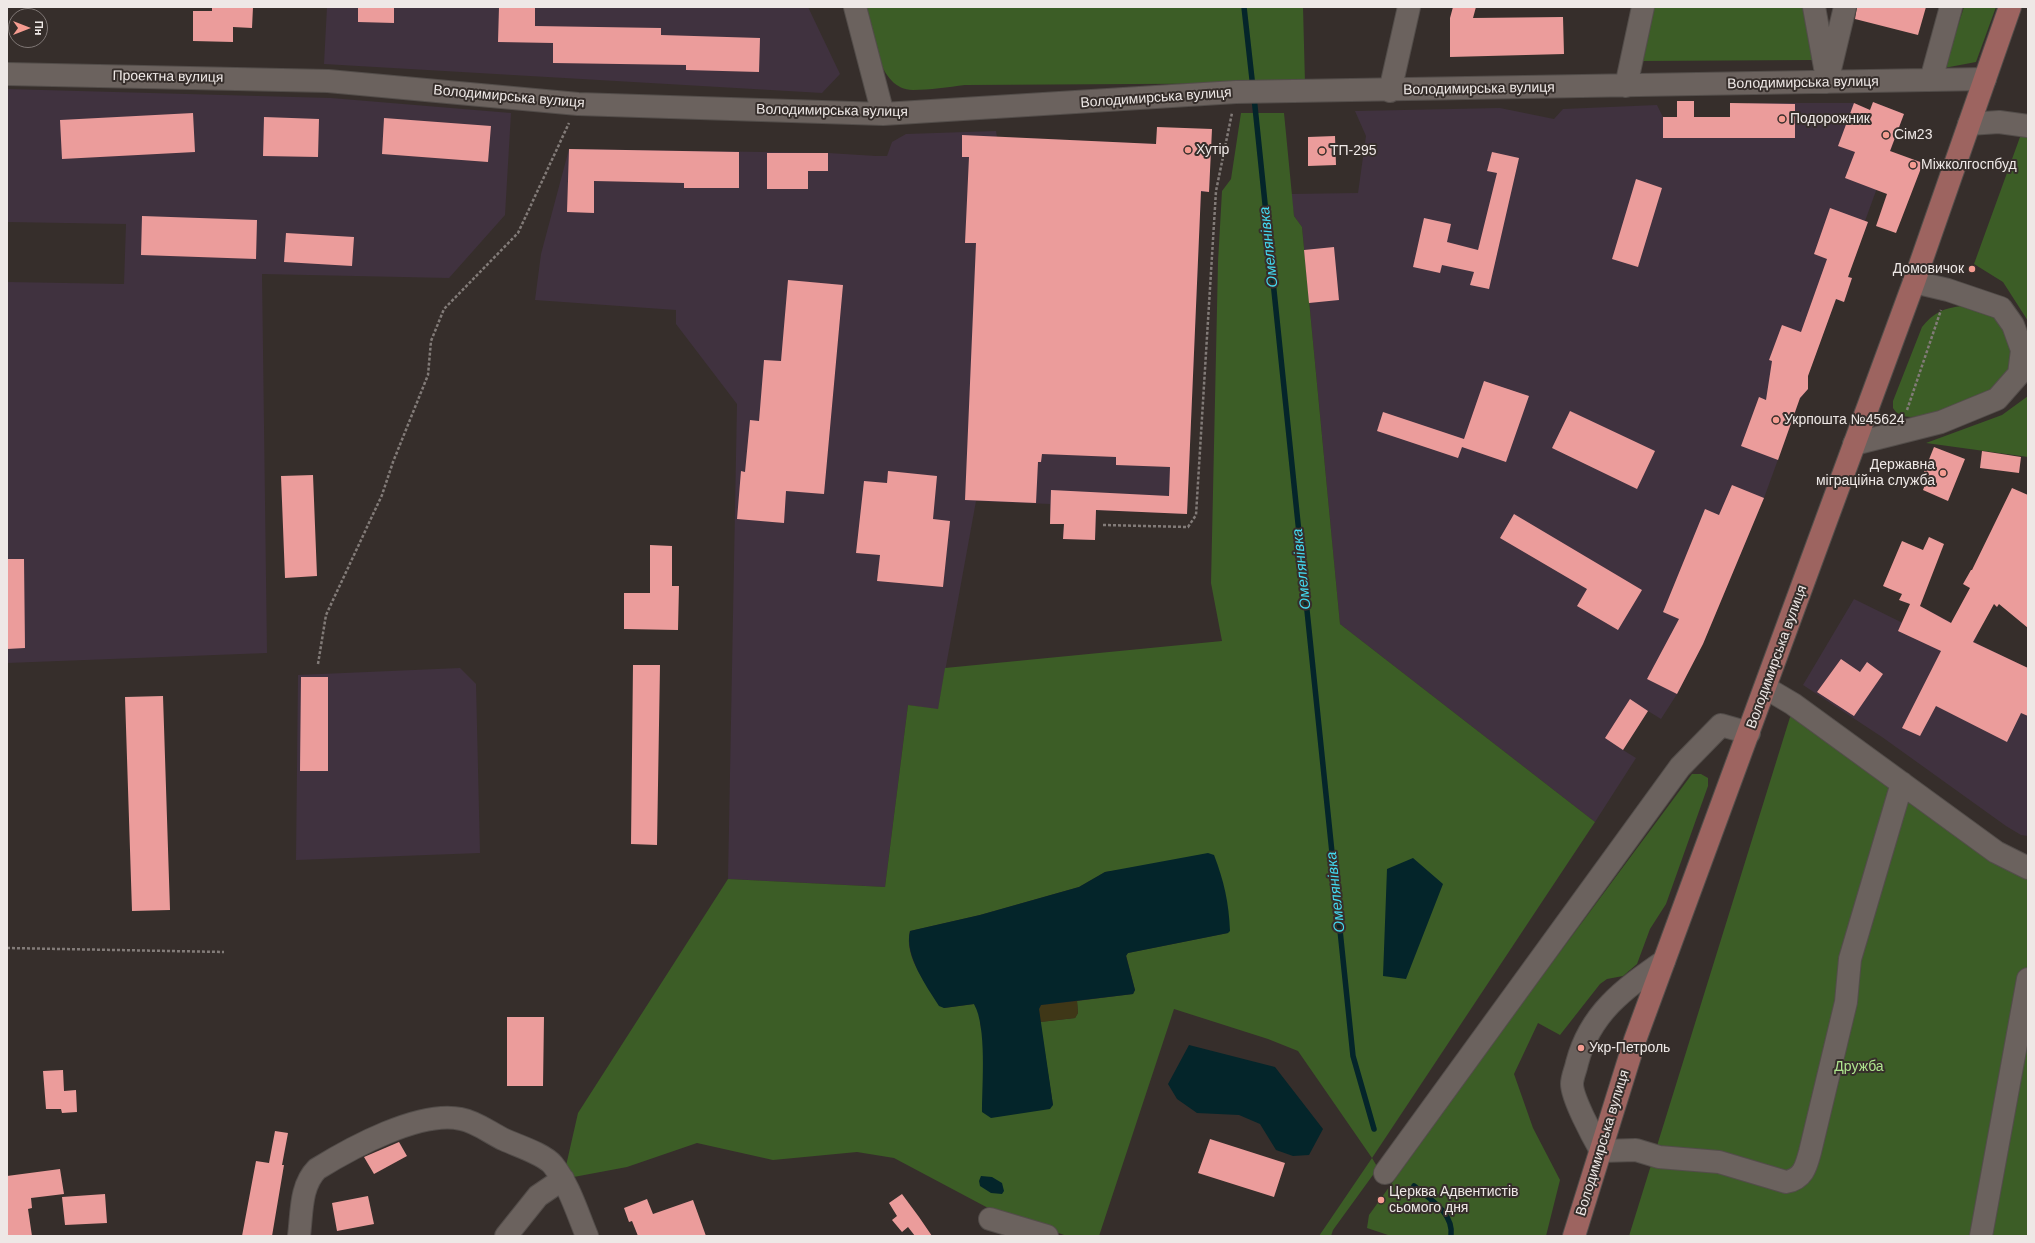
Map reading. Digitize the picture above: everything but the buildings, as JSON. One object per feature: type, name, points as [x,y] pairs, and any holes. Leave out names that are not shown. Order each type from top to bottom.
[{"type":"main road","name":"Володимирська вулиця","points":[[1574,1236],[1635,1040],[1766,688],[1914,282],[2010,7]]},
{"type":"street","points":[[855,7],[883,114]]},
{"type":"street","points":[[1390,91],[1410,7]]},
{"type":"street","points":[[1626,86],[1643,7]]},
{"type":"street","points":[[1814,7],[1827,82]]},
{"type":"street","points":[[1827,82],[1845,7]]},
{"type":"street","points":[[1931,80],[1951,7]]},
{"type":"street","name":"Проектна вулиця","points":[[7,74],[328,81]]},
{"type":"street","name":"Володимирська вулиця","points":[[328,81],[578,104],[883,114],[1242,93],[1985,79]]},
{"type":"street","points":[[1969,124],[1999,122],[2028,126]]},
{"type":"street","points":[[1854,444],[1941,422],[1997,399],[2019,374],[2022,350],[2013,325],[2001,308],[1948,290],[1914,282]]},
{"type":"street","points":[[1766,688],[1792,704],[1996,852],[2028,868]]},
{"type":"street","points":[[1385,1173],[1680,767],[1720,725],[1749,733]]},
{"type":"street","points":[[1664,961],[1629,985],[1605,1007],[1581,1048],[1572,1084],[1584,1119],[1601,1151],[1636,1150],[1659,1157],[1719,1162],[1786,1182],[1801,1175],[1806,1168],[1846,1002],[1850,960],[1902,783]]},
{"type":"street","points":[[1981,1236],[2028,979]]},
{"type":"street","points":[[299,1236],[306,1186],[309,1177],[317,1169],[334,1158],[407,1125],[424,1120],[449,1118],[459,1118],[479,1125],[557,1171],[587,1236]]},
{"type":"street","points":[[506,1236],[557,1171]]},
{"type":"street","points":[[990,1219],[1047,1236]]},
{"type":"path","points":[[1103,525],[1188,527],[1196,515],[1216,192],[1242,93]]},
{"type":"path","points":[[318,664],[326,615],[382,495],[392,462],[428,375],[431,341],[444,309],[518,233],[578,104]]},
{"type":"path","points":[[1905,416],[1941,310]]},
{"type":"path","points":[[7,948],[224,952]]},
{"type":"shaded area","points":[[327,7],[808,7],[840,74],[822,93],[324,64]]},
{"type":"shaded area","points":[[7,89],[331,98],[511,113],[505,215],[449,278],[262,274],[267,653],[7,663],[7,282],[124,284],[126,224],[7,222]]},
{"type":"shaded area","name":"Міжколгоспбуд","points":[[1873,102],[1904,114],[1865,221],[1868,222],[1851,268],[1845,275],[1852,278],[1844,302],[1836,299],[1808,375],[1808,389],[1792,409],[1796,410],[1764,498],[1703,644],[1677,694],[1661,719],[1648,711],[1623,750],[1636,758],[1595,822],[1340,624],[1302,227],[1294,216],[1291,194],[1358,193],[1366,136],[1355,111],[1500,108],[1554,119],[1563,109],[1657,105],[1663,117],[1748,117],[1748,103],[1854,103],[1870,110]]},
{"type":"shaded area","points":[[996,131],[997,137],[1156,144],[1173,170],[1210,172],[1209,192],[1201,192],[1187,514],[1096,510],[1095,540],[1063,539],[1064,524],[1050,524],[1050,504],[976,501],[938,710],[908,705],[885,887],[728,879],[737,404],[676,324],[676,310],[535,300],[541,254],[569,149],[828,153],[887,156],[892,142],[906,134]]},
{"type":"shaded area","points":[[1854,599],[1913,628],[1924,608],[1977,636],[1974,642],[2028,668],[2028,836],[2021,835],[2006,826],[1882,737],[1803,685]]},
{"type":"shaded area","points":[[460,668],[476,684],[480,853],[296,860],[298,675]]},
{"type":"green space","points":[[865,7],[1303,7],[1305,83],[965,85],[913,90],[901,87],[892,81],[884,70],[878,58]]},
{"type":"green space","points":[[1651,7],[1807,7],[1814,60],[1639,61]]},
{"type":"green space","points":[[1964,7],[1996,7],[1976,62],[1944,68]]},
{"type":"green space","points":[[1241,113],[1284,113],[1294,216],[1302,227],[1340,624],[1595,822],[1372,1158],[1298,1051],[1268,1039],[1174,1009],[1099,1236],[1067,1236],[990,1209],[894,1158],[857,1152],[773,1160],[697,1143],[627,1167],[563,1179],[578,1113],[728,879],[885,887],[908,705],[938,709],[945,668],[1222,641],[1211,583],[1218,262],[1222,191],[1231,179]],"holes":[[[1128,869],[1228,933],[1128,953],[1126,955],[1135,990],[1133,994],[1077,1001],[1078,1013],[1075,1018],[1040,1022],[1053,1105],[981,1029],[979,1012],[974,1004],[944,1008],[919,972],[910,952],[909,941],[910,931],[980,915],[1079,887],[1105,872]]]},
{"type":"green space","points":[[2028,115],[2028,321],[2003,282],[1974,264]]},
{"type":"green space","points":[[1961,306],[1969,307],[1998,319],[2016,359],[2006,378],[2002,385],[1992,391],[1942,410],[1919,416],[1903,416],[1894,410],[1893,401],[1922,327],[1930,318],[1939,312],[1949,308]]},
{"type":"green space","points":[[2028,396],[2028,457],[1926,443],[2002,415]]},
{"type":"green space","name":"Дружба","points":[[1791,714],[2028,878],[2028,1236],[1629,1236]]},
{"type":"green space","points":[[1692,774],[1701,774],[1708,778],[1708,786],[1666,904],[1650,929],[1637,964],[1623,976],[1607,979],[1600,984],[1560,1035],[1538,1023],[1514,1074],[1533,1128],[1560,1180],[1546,1236],[1391,1236],[1367,1228],[1369,1215],[1500,1033]]},
{"type":"green space","points":[[1372,1158],[1378,1168],[1333,1230],[1331,1236],[1319,1236]]},
{"type":"sand","points":[[1077,1001],[1078,1013],[1075,1018],[1040,1022],[1039,1009],[1041,1005]]},
{"type":"water","points":[[1208,853],[1214,855],[1221,874],[1227,902],[1230,931],[1228,933],[1128,953],[1126,956],[1135,990],[1133,994],[1041,1005],[1039,1009],[1053,1105],[1050,1109],[991,1118],[982,1112],[983,1056],[981,1027],[978,1014],[974,1004],[944,1008],[939,1006],[913,960],[910,950],[910,931],[980,915],[1079,887],[1105,872]]},
{"type":"water","points":[[1413,858],[1443,884],[1406,979],[1383,976],[1387,869]]},
{"type":"water","points":[[1189,1045],[1275,1067],[1323,1129],[1309,1155],[1293,1156],[1276,1150],[1260,1124],[1239,1115],[1197,1113],[1177,1099],[1168,1084]]},
{"type":"water","points":[[981,1176],[992,1177],[1002,1183],[1004,1191],[1002,1194],[991,1193],[980,1186],[979,1181]]},
{"type":"waterway","name":"Омелянівка","points":[[1244,7],[1253,88]]},
{"type":"waterway","name":"Омелянівка","points":[[1254,97],[1353,1056],[1374,1129]]},
{"type":"waterway","name":"Омелянівка","points":[[1414,1186],[1440,1207],[1449,1220],[1451,1236]]},
{"type":"place","name":"Подорожник","points":[[1782,119]]},
{"type":"place","name":"Сім23","points":[[1886,135]]},
{"type":"place","name":"Хутір","points":[[1188,150]]},
{"type":"place","name":"ТП-295","points":[[1322,151]]},
{"type":"place","name":"Міжколгоспбуд","points":[[1913,165]]},
{"type":"place","name":"Домовичок","points":[[1972,269]]},
{"type":"place","name":"Укрпошта №45624","points":[[1776,420]]},
{"type":"place","name":"Державна міграційна служба","points":[[1943,473]]},
{"type":"place","name":"Укр-Петроль","points":[[1581,1048]]},
{"type":"place","name":"Церква Адвентистів сьомого дня","points":[[1381,1200]]}]
